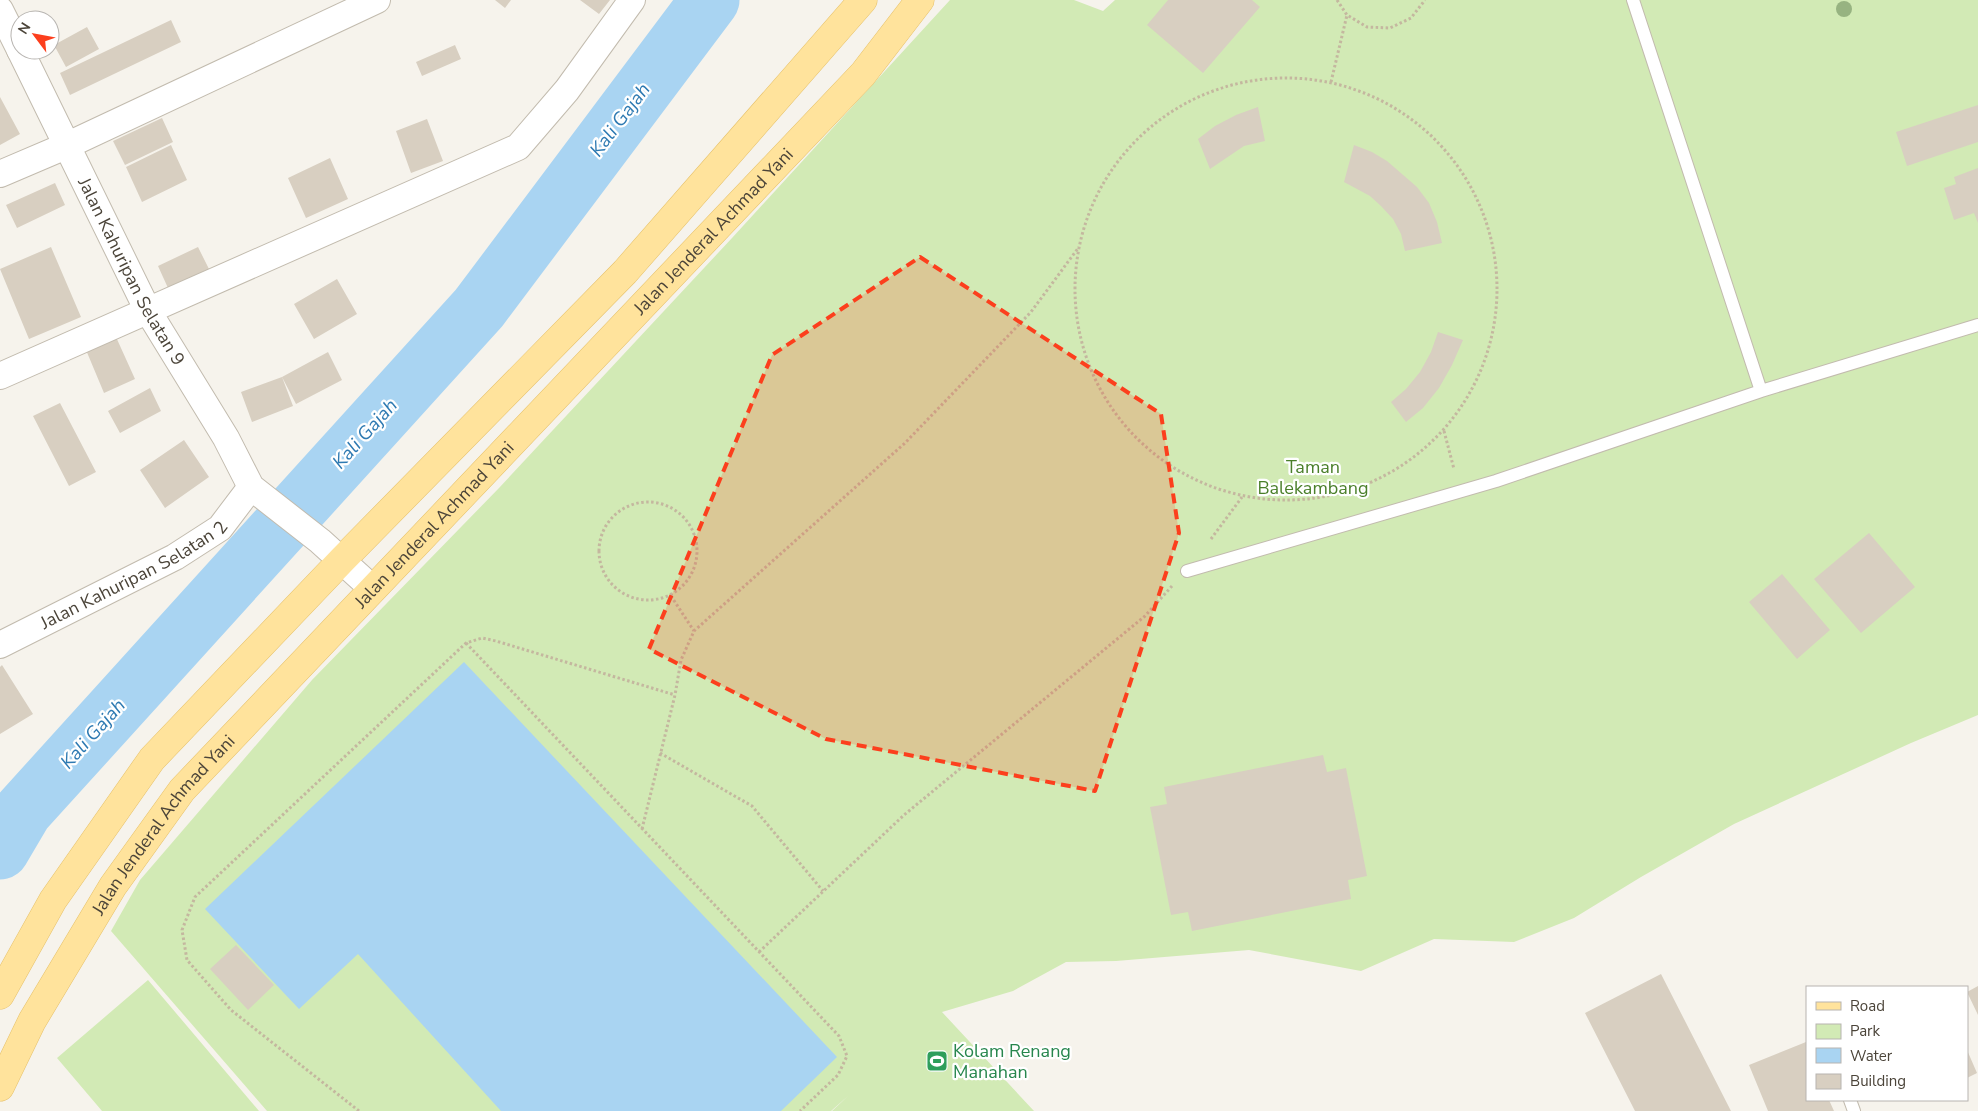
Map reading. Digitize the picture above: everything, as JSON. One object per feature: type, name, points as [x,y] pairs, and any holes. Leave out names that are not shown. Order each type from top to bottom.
[{"type":"main road","name":"Jalan Jenderal Achmad Yani","points":[[0,995],[53,900],[152,759],[342,560],[625,272],[863,0]]},
{"type":"main road","name":"Jalan Jenderal Achmad Yani","points":[[0,1087],[32,1021],[113,886],[182,790],[372,588],[863,74],[920,0]]},
{"type":"street","points":[[0,174],[68,145],[377,0]]},
{"type":"street","points":[[0,376],[518,147],[567,90],[632,0]]},
{"type":"street","name":"Jalan Kahuripan Selatan 9","points":[[0,10],[10,30]]},
{"type":"street","name":"Jalan Kahuripan Selatan 9","points":[[25,60],[148,311],[255,489]]},
{"type":"street","points":[[255,489],[320,541],[372,588]]},
{"type":"street","name":"Jalan Kahuripan Selatan 2","points":[[0,644],[175,557],[220,528],[255,489]]},
{"type":"lane","points":[[1633,0],[1761,391]]},
{"type":"lane","points":[[1187,570],[1460,492],[1761,391],[1978,325]]},
{"type":"path","points":[[1338,0],[1347,15],[1367,27],[1390,28],[1411,18],[1425,0]]},
{"type":"path","points":[[1331,82],[1347,15]]},
{"type":"path","points":[[642,829],[682,660],[694,631],[904,443],[1031,312],[1079,246],[1098,194],[1129,148],[1172,112],[1221,88],[1230,86],[1276,78],[1331,82],[1382,100],[1428,131],[1464,173],[1488,223],[1498,278],[1494,333],[1475,385],[1444,431],[1402,467],[1352,491],[1297,502],[1242,497],[1190,479],[1167,464],[1144,448],[1109,406],[1085,356],[1075,302],[1079,246]]},
{"type":"path","points":[[1444,431],[1460,492]]},
{"type":"path","points":[[759,952],[904,815],[1145,616],[1187,570],[1242,497]]},
{"type":"path","points":[[651,500],[676,508],[693,528],[698,553],[693,570],[690,578],[671,596],[645,601],[621,593],[603,574],[598,548],[606,523],[626,506],[651,500]]},
{"type":"path","points":[[671,596],[694,631]]},
{"type":"path","points":[[359,1111],[231,1010],[187,960],[182,930],[195,897],[466,643],[482,638],[496,641],[675,695]]},
{"type":"path","points":[[466,643],[839,1036],[847,1056],[838,1076],[800,1111]]},
{"type":"path","points":[[660,753],[752,806],[823,891]]},
{"type":"highlighted area","points":[[920,257],[1161,414],[1179,533],[1095,791],[826,739],[649,649],[772,355]]},
{"type":"green space","name":"Taman Balekambang","points":[[950,0],[1074,0],[1103,11],[1115,0],[1978,0],[1978,715],[1911,743],[1734,824],[1574,918],[1514,942],[1434,939],[1361,971],[1249,950],[1116,961],[1066,962],[1013,991],[942,1012],[1034,1111],[832,1111],[848,1096],[831,1111],[267,1111],[111,931],[140,880],[312,680],[499,488]]},
{"type":"green space","points":[[148,980],[259,1111],[102,1111],[57,1058]]},
{"type":"water","points":[[464,662],[837,1057],[781,1111],[501,1111],[358,954],[299,1009],[205,909]]},
{"type":"building","points":[[495,0],[511,0],[505,8]]},
{"type":"building","points":[[580,0],[610,0],[599,14]]},
{"type":"building","points":[[1168,0],[1252,0],[1260,7],[1203,73],[1147,25]]},
{"type":"building","points":[[171,20],[181,42],[70,95],[60,73]]},
{"type":"building","points":[[87,27],[99,49],[66,67],[60,56],[60,42]]},
{"type":"building","points":[[455,45],[461,59],[422,76],[416,62]]},
{"type":"building","points":[[0,97],[20,134],[0,145]]},
{"type":"building","points":[[1978,105],[1978,142],[1907,166],[1896,132]]},
{"type":"building","points":[[1258,107],[1265,141],[1244,146],[1210,169],[1198,139],[1215,126],[1236,115]]},
{"type":"building","points":[[162,118],[173,142],[125,165],[113,141]]},
{"type":"building","points":[[427,119],[443,161],[411,173],[396,131]]},
{"type":"building","points":[[171,145],[187,180],[142,202],[126,167]]},
{"type":"building","points":[[1354,145],[1372,152],[1387,161],[1417,187],[1429,203],[1437,222],[1442,243],[1405,251],[1401,234],[1393,219],[1370,196],[1344,182]]},
{"type":"building","points":[[330,158],[348,199],[306,218],[288,178]]},
{"type":"building","points":[[1978,168],[1978,223],[1974,213],[1954,220],[1944,188],[1956,184],[1954,177]]},
{"type":"building","points":[[55,183],[65,205],[17,228],[6,205]]},
{"type":"building","points":[[51,247],[81,317],[29,339],[0,269]]},
{"type":"building","points":[[198,247],[209,269],[168,288],[158,266]]},
{"type":"building","points":[[337,279],[357,314],[314,339],[294,304]]},
{"type":"building","points":[[1438,332],[1463,340],[1439,388],[1423,408],[1406,422],[1391,402],[1406,389],[1420,372],[1431,352]]},
{"type":"building","points":[[116,337],[135,379],[104,393],[86,350]]},
{"type":"building","points":[[328,352],[342,380],[296,404],[282,377]]},
{"type":"building","points":[[282,377],[293,406],[252,422],[241,392]]},
{"type":"building","points":[[150,388],[161,411],[120,433],[108,411]]},
{"type":"building","points":[[60,403],[96,472],[69,486],[33,416]]},
{"type":"building","points":[[184,440],[209,477],[165,508],[140,470]]},
{"type":"building","points":[[1869,533],[1915,587],[1861,633],[1814,579]]},
{"type":"building","points":[[1782,574],[1830,630],[1797,659],[1749,602]]},
{"type":"building","points":[[2,665],[33,714],[0,734],[0,667]]},
{"type":"building","points":[[1323,755],[1327,772],[1346,768],[1367,876],[1348,880],[1351,899],[1192,931],[1188,912],[1171,915],[1150,807],[1167,804],[1164,787]]},
{"type":"building","points":[[236,945],[274,985],[248,1010],[210,969]]},
{"type":"building","points":[[1661,974],[1731,1111],[1635,1111],[1585,1013]]},
{"type":"building","points":[[1978,986],[1978,1015],[1968,994],[1968,991]]},
{"type":"building","points":[[1806,1042],[1806,1101],[1829,1101],[1834,1111],[1768,1111],[1749,1065]]},
{"type":"building","points":[[1968,1052],[1977,1073],[1968,1078]]},
{"type":"waterway","name":"Kali Gajah","points":[[0,850],[23,811],[479,308],[710,0]]},
{"type":"place","name":"Kolam Renang Manahan","points":[[937,1061]]}]
